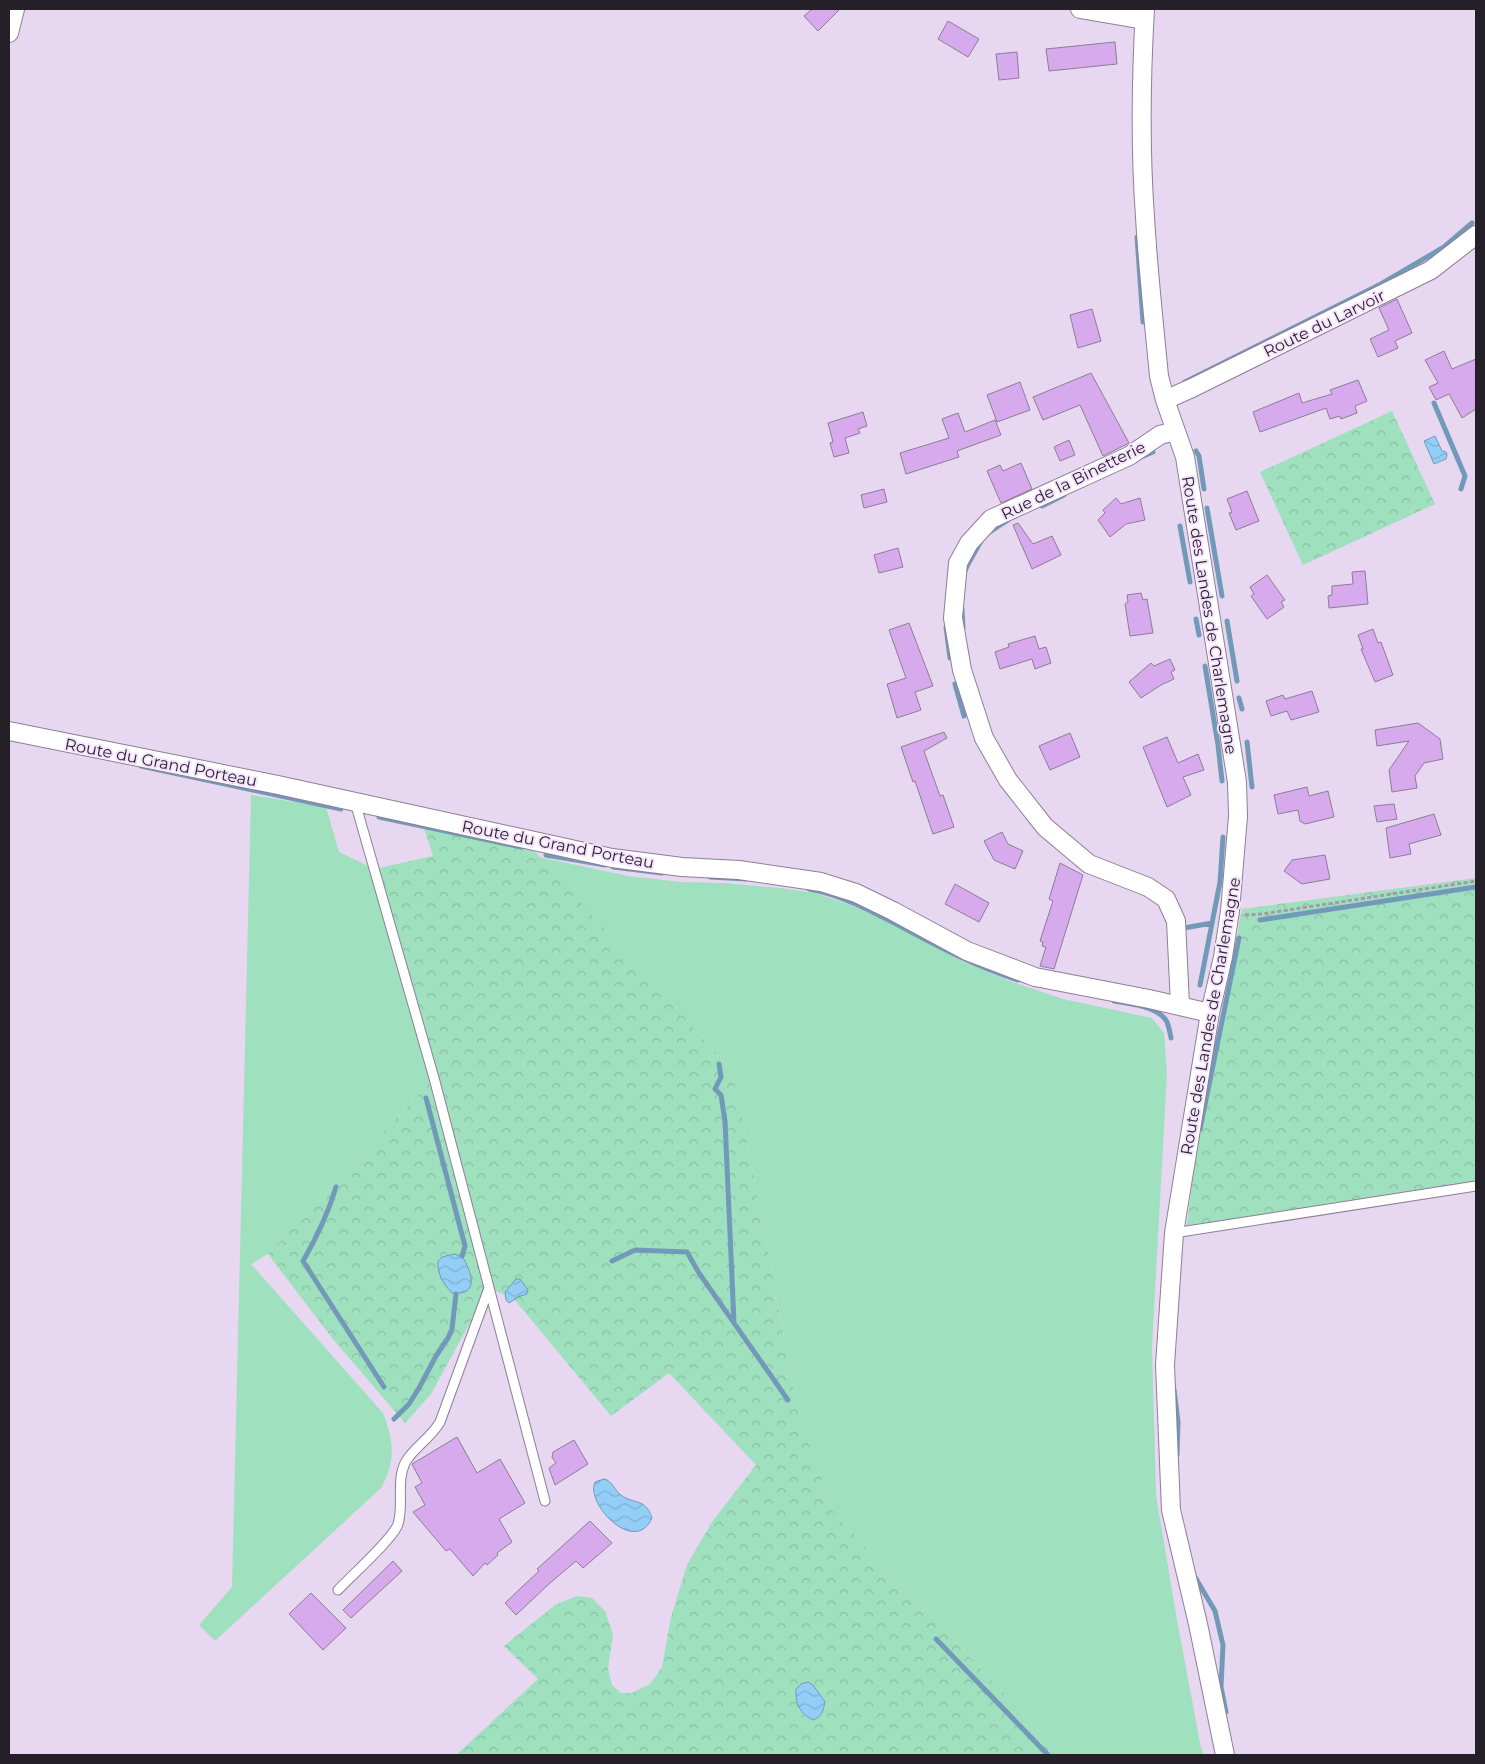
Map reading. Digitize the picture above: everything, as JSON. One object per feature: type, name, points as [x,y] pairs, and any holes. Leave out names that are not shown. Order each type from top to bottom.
[{"type":"street","points":[[9,33],[15,9]]},
{"type":"street","points":[[1080,9],[1145,14]]},
{"type":"street","name":"Route des Landes de Charlemagne","points":[[1145,14],[1142,103],[1145,218],[1159,376],[1184,457],[1237,782],[1238,816],[1230,911],[1224,950],[1210,1013],[1174,1233],[1165,1364],[1171,1510],[1198,1624],[1225,1755]]},
{"type":"street","name":"Route du Larvoir","points":[[1165,400],[1431,270],[1476,235]]},
{"type":"street","name":"Rue de la Binetterie","points":[[1175,431],[1160,435],[1129,456],[991,519],[969,543],[958,563],[953,618],[962,670],[984,738],[1008,780],[1020,796],[1045,827],[1089,864],[1148,886],[1166,899],[1176,921],[1180,1005]]},
{"type":"street","name":"Route du Grand Porteau","points":[[9,732],[355,802],[612,858],[682,867],[739,870],[822,882],[856,893],[967,951],[1035,977],[1180,1005],[1210,1013]]},
{"type":"lane","points":[[355,802],[431,1068],[545,1502]]},
{"type":"lane","points":[[1174,1233],[1476,1186]]},
{"type":"lane","points":[[338,1590],[394,1533],[400,1514],[402,1473],[406,1461],[428,1439],[440,1422],[489,1288]]},
{"type":"path","points":[[1230,911],[1242,915],[1262,914],[1476,881]]},
{"type":"green space","points":[[1392,411],[1435,504],[1303,565],[1260,472]]},
{"type":"green space","points":[[251,795],[326,807],[339,852],[374,869],[434,1078],[268,1254],[251,1264],[383,1413],[392,1451],[389,1469],[381,1488],[215,1641],[199,1625],[232,1587]]},
{"type":"green space","points":[[420,816],[527,843],[724,1061],[738,1094],[798,1412],[834,1513],[1062,1755],[456,1755],[538,1679],[504,1646],[555,1605],[577,1596],[592,1598],[605,1611],[613,1635],[608,1668],[612,1685],[621,1693],[632,1693],[650,1684],[662,1667],[671,1617],[687,1565],[712,1522],[756,1465],[669,1373],[611,1416],[514,1299],[489,1288],[431,1394],[405,1423],[332,1338],[268,1254],[434,1078],[374,869],[433,856]]},
{"type":"green space","points":[[539,857],[628,876],[681,882],[723,883],[780,888],[815,893],[851,905],[964,962],[1009,981],[1063,999],[1152,1018],[1164,1033],[1167,1073],[1152,1347],[1156,1495],[1177,1620],[1201,1748],[1204,1755],[1062,1755],[834,1513],[798,1412],[738,1094],[724,1061]]},
{"type":"green space","points":[[1476,878],[1476,1186],[1186,1231],[1199,1131],[1224,1011],[1242,909]]},
{"type":"water","points":[[1435,436],[1442,451],[1446,452],[1447,455],[1446,459],[1434,464],[1424,441]]},
{"type":"water","points":[[454,1254],[462,1256],[471,1276],[470,1287],[467,1291],[461,1293],[452,1293],[443,1282],[438,1270],[438,1261],[442,1257]]},
{"type":"water","points":[[516,1279],[520,1279],[528,1290],[527,1294],[509,1303],[506,1300],[505,1292]]},
{"type":"water","points":[[604,1479],[621,1495],[646,1507],[652,1518],[644,1528],[635,1532],[624,1529],[604,1513],[597,1502],[594,1491],[595,1482]]},
{"type":"water","points":[[808,1682],[813,1685],[825,1702],[823,1711],[813,1720],[808,1718],[799,1708],[796,1699],[796,1689],[801,1684]]},
{"type":"building","points":[[812,9],[840,9],[818,31],[804,16]]},
{"type":"building","points":[[948,21],[979,39],[968,57],[938,39]]},
{"type":"building","points":[[1115,42],[1117,64],[1049,71],[1046,49]]},
{"type":"building","points":[[1017,52],[1019,78],[999,80],[996,54]]},
{"type":"building","points":[[1397,299],[1412,333],[1395,341],[1398,348],[1378,357],[1370,339],[1389,330],[1379,308]]},
{"type":"building","points":[[1092,309],[1101,341],[1078,348],[1070,315]]},
{"type":"building","points":[[1444,351],[1452,369],[1476,359],[1476,409],[1462,418],[1449,394],[1436,400],[1429,387],[1438,383],[1425,360]]},
{"type":"building","points":[[1091,373],[1129,443],[1103,456],[1080,405],[1043,420],[1033,397]]},
{"type":"building","points":[[1358,380],[1367,401],[1355,406],[1357,413],[1341,419],[1340,416],[1330,419],[1326,408],[1260,432],[1253,412],[1299,393],[1302,403],[1332,394],[1330,390]]},
{"type":"building","points":[[1020,382],[1030,410],[997,422],[987,395]]},
{"type":"building","points":[[863,412],[867,426],[858,429],[860,433],[845,438],[849,453],[834,457],[830,443],[833,442],[828,423]]},
{"type":"building","points":[[958,413],[965,432],[995,420],[1001,435],[957,451],[959,457],[906,474],[900,453],[949,438],[942,419]]},
{"type":"building","points":[[1069,440],[1075,455],[1060,461],[1054,447]]},
{"type":"building","points":[[1021,463],[1032,489],[1001,503],[987,471],[1000,465],[1003,471]]},
{"type":"building","points":[[884,489],[887,502],[864,508],[861,495]]},
{"type":"building","points":[[1247,491],[1259,521],[1236,530],[1229,513],[1232,512],[1227,499]]},
{"type":"building","points":[[1116,498],[1121,504],[1140,498],[1145,520],[1126,524],[1110,537],[1098,520],[1105,513],[1103,510]]},
{"type":"building","points":[[1018,523],[1033,544],[1052,536],[1061,555],[1032,569],[1013,525]]},
{"type":"building","points":[[898,548],[903,567],[879,573],[874,555]]},
{"type":"building","points":[[1365,571],[1368,604],[1329,608],[1328,596],[1332,595],[1332,586],[1353,584],[1352,572]]},
{"type":"building","points":[[1267,575],[1285,600],[1281,602],[1284,607],[1267,619],[1251,596],[1254,594],[1250,587]]},
{"type":"building","points":[[1141,593],[1143,600],[1147,599],[1153,633],[1130,636],[1125,604],[1128,602],[1127,595]]},
{"type":"building","points":[[909,623],[933,686],[915,692],[921,710],[897,718],[887,684],[906,678],[889,630]]},
{"type":"building","points":[[1373,629],[1378,643],[1381,642],[1393,675],[1375,682],[1361,649],[1363,649],[1358,635]]},
{"type":"building","points":[[1035,636],[1039,649],[1046,647],[1051,663],[1035,669],[1032,659],[1000,669],[995,652],[1009,647],[1008,644]]},
{"type":"building","points":[[1170,659],[1175,670],[1171,672],[1174,679],[1141,698],[1129,682],[1151,663],[1154,666]]},
{"type":"building","points":[[1312,691],[1319,712],[1291,720],[1287,711],[1271,716],[1266,701],[1283,695],[1285,699]]},
{"type":"building","points":[[1418,723],[1440,739],[1443,759],[1424,763],[1415,776],[1417,788],[1392,792],[1389,770],[1409,741],[1377,746],[1375,730]]},
{"type":"building","points":[[944,732],[947,738],[924,751],[940,796],[943,795],[954,827],[933,834],[901,747]]},
{"type":"building","points":[[1070,733],[1080,757],[1050,770],[1039,746]]},
{"type":"building","points":[[1167,737],[1178,763],[1198,754],[1204,770],[1183,777],[1191,795],[1167,807],[1143,747]]},
{"type":"building","points":[[1307,787],[1309,796],[1328,791],[1334,817],[1305,824],[1300,821],[1298,810],[1278,814],[1274,795]]},
{"type":"building","points":[[1394,804],[1397,819],[1377,822],[1374,806]]},
{"type":"building","points":[[1434,814],[1441,835],[1409,844],[1411,854],[1390,858],[1386,828]]},
{"type":"building","points":[[1002,832],[1008,844],[1023,851],[1015,869],[994,860],[984,841]]},
{"type":"building","points":[[1325,855],[1330,879],[1302,884],[1284,871],[1292,860]]},
{"type":"building","points":[[1060,863],[1083,875],[1054,969],[1040,966],[1046,947],[1042,946],[1043,942],[1040,941],[1053,901],[1049,899]]},
{"type":"building","points":[[955,884],[989,903],[979,922],[945,904]]},
{"type":"building","points":[[457,1437],[477,1473],[500,1459],[525,1503],[499,1519],[512,1542],[497,1553],[498,1555],[487,1565],[485,1563],[473,1576],[450,1549],[446,1551],[413,1512],[425,1505],[415,1487],[422,1483],[412,1464]]},
{"type":"building","points":[[574,1440],[588,1464],[555,1485],[549,1468],[556,1463],[552,1457],[553,1452]]},
{"type":"building","points":[[590,1521],[612,1543],[583,1568],[576,1561],[516,1615],[505,1603],[539,1571],[537,1569]]},
{"type":"building","points":[[393,1561],[402,1571],[351,1618],[343,1610]]},
{"type":"building","points":[[311,1593],[346,1628],[323,1650],[289,1614]]},
{"type":"waterway","points":[[1185,382],[1381,284],[1444,247],[1472,223]]},
{"type":"waterway","points":[[1137,237],[1143,322]]},
{"type":"waterway","points":[[1434,403],[1465,476],[1461,489]]},
{"type":"waterway","points":[[1196,451],[1199,456],[1204,489]]},
{"type":"waterway","points":[[1141,457],[1153,452]]},
{"type":"waterway","points":[[1042,506],[1064,495]]},
{"type":"waterway","points":[[1207,508],[1222,596]]},
{"type":"waterway","points":[[988,533],[1008,520]]},
{"type":"waterway","points":[[1180,526],[1190,582]]},
{"type":"waterway","points":[[965,571],[981,541]]},
{"type":"waterway","points":[[962,609],[963,628]]},
{"type":"waterway","points":[[1196,619],[1199,635]]},
{"type":"waterway","points":[[1227,621],[1237,681]]},
{"type":"waterway","points":[[946,627],[950,658]]},
{"type":"waterway","points":[[1205,666],[1222,781]]},
{"type":"waterway","points":[[955,684],[964,716]]},
{"type":"waterway","points":[[1239,698],[1242,709]]},
{"type":"waterway","points":[[1247,742],[1252,787]]},
{"type":"waterway","points":[[141,766],[341,809]]},
{"type":"waterway","points":[[379,817],[521,847]]},
{"type":"waterway","points":[[1200,985],[1220,882],[1223,837]]},
{"type":"waterway","points":[[546,855],[605,865]]},
{"type":"waterway","points":[[613,867],[662,873]]},
{"type":"waterway","points":[[710,877],[746,879]]},
{"type":"waterway","points":[[1260,920],[1476,887]]},
{"type":"waterway","points":[[809,889],[833,895],[856,904],[958,956],[1018,980]]},
{"type":"waterway","points":[[1183,925],[1184,928],[1212,923]]},
{"type":"waterway","points":[[1200,1129],[1239,938]]},
{"type":"waterway","points":[[1114,1001],[1158,1012],[1167,1022],[1171,1038]]},
{"type":"waterway","points":[[719,1064],[721,1077],[715,1089],[721,1095],[725,1121],[734,1323]]},
{"type":"waterway","points":[[426,1098],[465,1246],[462,1256]]},
{"type":"waterway","points":[[336,1187],[322,1225],[303,1261],[384,1387]]},
{"type":"waterway","points":[[612,1261],[635,1250],[687,1252],[699,1273],[788,1400]]},
{"type":"waterway","points":[[394,1419],[409,1404],[448,1338],[452,1329],[456,1294]]},
{"type":"waterway","points":[[1174,1389],[1178,1422],[1177,1455]]},
{"type":"waterway","points":[[1195,1577],[1215,1611],[1223,1645],[1221,1687],[1226,1712]]},
{"type":"waterway","points":[[936,1639],[1048,1755]]}]
